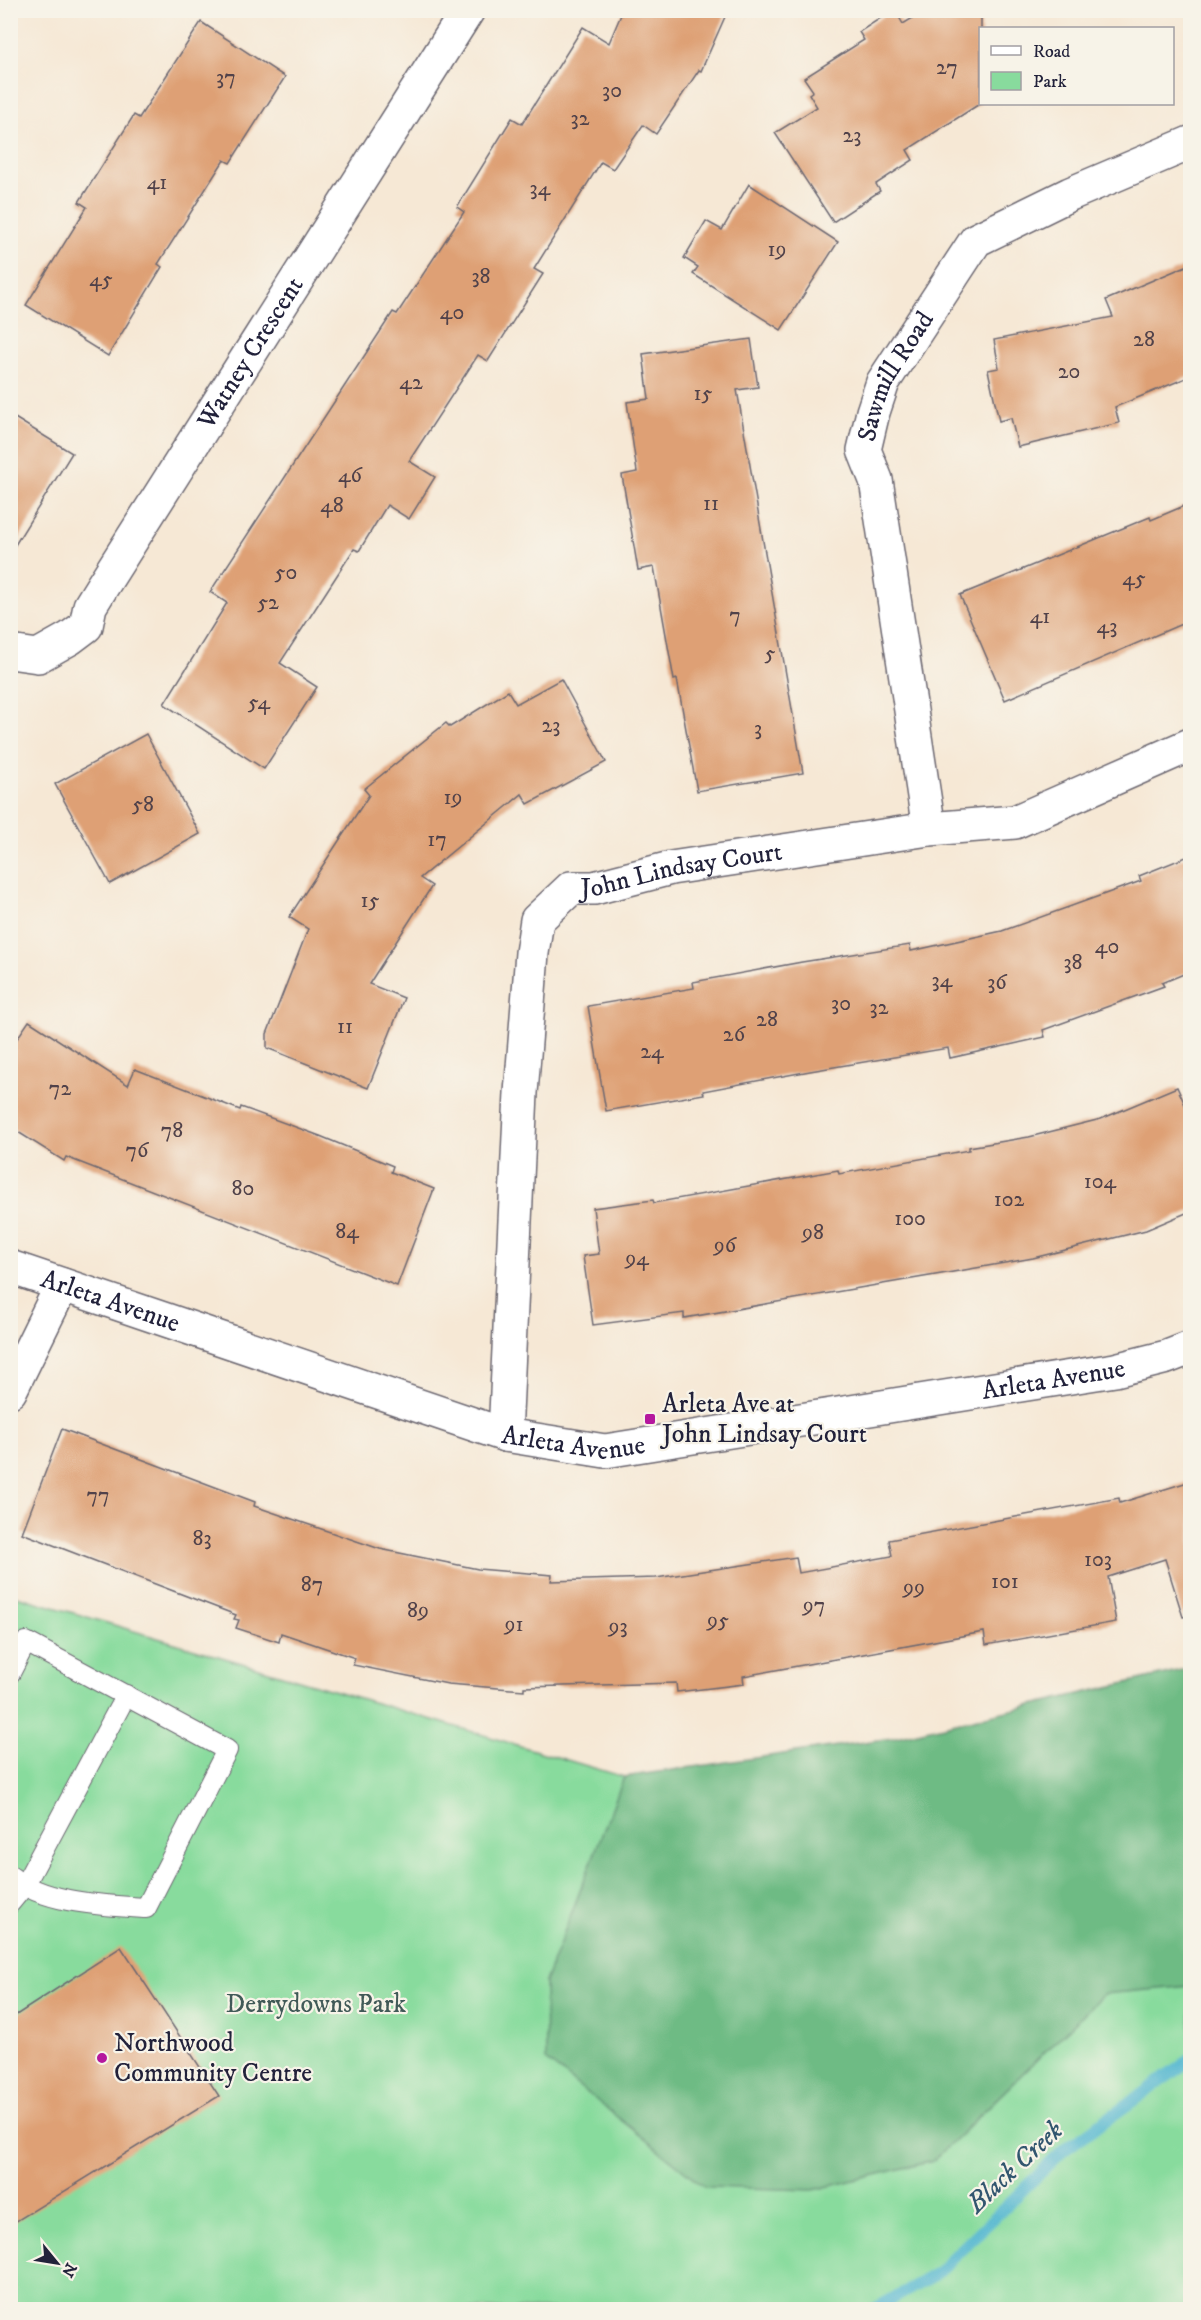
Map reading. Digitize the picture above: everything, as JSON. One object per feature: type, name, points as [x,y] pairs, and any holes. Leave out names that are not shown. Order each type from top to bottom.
[{"type":"street","name":"Watney Crescent","points":[[10,652],[38,656],[86,626],[90,606],[98,592],[468,10]]},
{"type":"street","name":"Sawmill Road","points":[[929,829],[876,480],[864,450],[873,412],[884,382],[976,240],[1070,194],[1191,143]]},
{"type":"street","name":"John Lindsay Court","points":[[506,1435],[509,1320],[516,1236],[521,1093],[532,953],[537,920],[571,888],[594,888],[671,868],[929,829],[1015,822],[1191,745]]},
{"type":"street","name":"Arleta Avenue","points":[[10,1267],[506,1435],[605,1451],[1115,1370],[1167,1357],[1191,1348]]},
{"type":"street","points":[[10,1391],[62,1285]]},
{"type":"lane","points":[[10,1673],[26,1642],[227,1750],[146,1908],[82,1903],[17,1881]]},
{"type":"lane","points":[[10,1903],[17,1881],[126,1695]]},
{"type":"green space","name":"Derrydowns Park","points":[[10,1594],[624,1777],[1049,1732],[1190,1681],[1190,2309],[11,2309]]},
{"type":"green space","points":[[1190,1668],[1190,1986],[1104,1994],[933,2161],[813,2190],[705,2187],[546,2060],[545,1982],[624,1777],[892,1738]]},
{"type":"building","points":[[623,10],[728,10],[701,71],[699,70],[656,134],[643,125],[613,169],[601,162],[534,269],[543,274],[488,361],[478,355],[409,461],[435,477],[409,519],[387,505],[359,551],[354,549],[280,663],[317,687],[264,769],[164,704],[227,603],[210,592],[393,312],[397,314],[464,212],[457,207],[512,118],[522,124],[583,27],[609,43]]},
{"type":"building","points":[[893,10],[903,24],[926,10],[981,10],[979,104],[907,150],[913,160],[876,184],[880,191],[833,222],[775,133],[817,107],[809,94],[813,91],[804,78],[864,40],[859,32]]},
{"type":"building","points":[[201,22],[285,77],[230,163],[224,160],[158,264],[162,267],[108,356],[26,305],[87,207],[79,202],[134,115],[139,118]]},
{"type":"building","points":[[749,184],[838,242],[781,330],[693,274],[698,267],[684,258],[706,221],[722,230]]},
{"type":"building","points":[[1191,264],[1191,376],[1115,407],[1119,423],[1018,447],[1011,418],[999,421],[988,370],[999,368],[994,340],[1113,317],[1106,300]]},
{"type":"building","points":[[751,339],[758,387],[737,390],[803,773],[697,791],[654,567],[638,570],[622,475],[637,472],[627,402],[649,399],[643,354]]},
{"type":"building","points":[[10,415],[72,453],[10,553]]},
{"type":"building","points":[[1191,503],[1191,620],[1005,700],[960,595],[1150,517],[1151,520]]},
{"type":"building","points":[[561,679],[606,762],[528,804],[522,794],[420,878],[432,886],[369,984],[404,998],[368,1088],[267,1048],[267,1034],[308,929],[289,917],[369,795],[364,789],[446,723],[450,727],[508,691],[516,704]]},
{"type":"building","points":[[146,734],[200,834],[110,884],[55,784]]},
{"type":"building","points":[[1191,855],[1191,971],[1162,983],[1164,986],[1043,1030],[1045,1037],[950,1058],[948,1048],[810,1071],[703,1091],[704,1094],[606,1111],[588,1006],[694,988],[693,982],[802,962],[910,945],[911,951],[1002,931],[1141,881],[1139,876]]},
{"type":"building","points":[[29,1021],[128,1085],[135,1069],[240,1110],[241,1107],[320,1136],[393,1166],[391,1172],[434,1189],[397,1286],[66,1157],[64,1161],[10,1127],[10,1049]]},
{"type":"building","points":[[1177,1087],[1191,1118],[1191,1211],[1146,1230],[1033,1258],[953,1272],[684,1318],[684,1313],[593,1325],[583,1256],[599,1254],[593,1208],[653,1200],[654,1203],[838,1170],[839,1174],[969,1150],[969,1147],[1029,1137],[1101,1119]]},
{"type":"building","points":[[62,1429],[255,1502],[254,1506],[380,1549],[478,1569],[552,1575],[551,1581],[656,1578],[796,1557],[799,1573],[892,1556],[889,1540],[1119,1498],[1120,1503],[1191,1481],[1191,1616],[1183,1617],[1165,1559],[1108,1577],[1116,1622],[986,1645],[984,1632],[743,1676],[744,1684],[677,1692],[676,1683],[524,1687],[524,1690],[448,1684],[353,1665],[355,1658],[281,1633],[279,1642],[236,1628],[239,1620],[234,1619],[236,1615],[22,1533]]},
{"type":"building","name":"Northwood Community Centre","points":[[121,1947],[219,2096],[10,2225],[10,2019]]},
{"type":"waterway","name":"Black Creek","points":[[873,2310],[936,2274],[1064,2150],[1190,2060]]},
{"type":"place","name":"Arleta Ave at John Lindsay Court","points":[[650,1419]]},
{"type":"place","name":"Northwood Community Centre","points":[[102,2058]]}]
